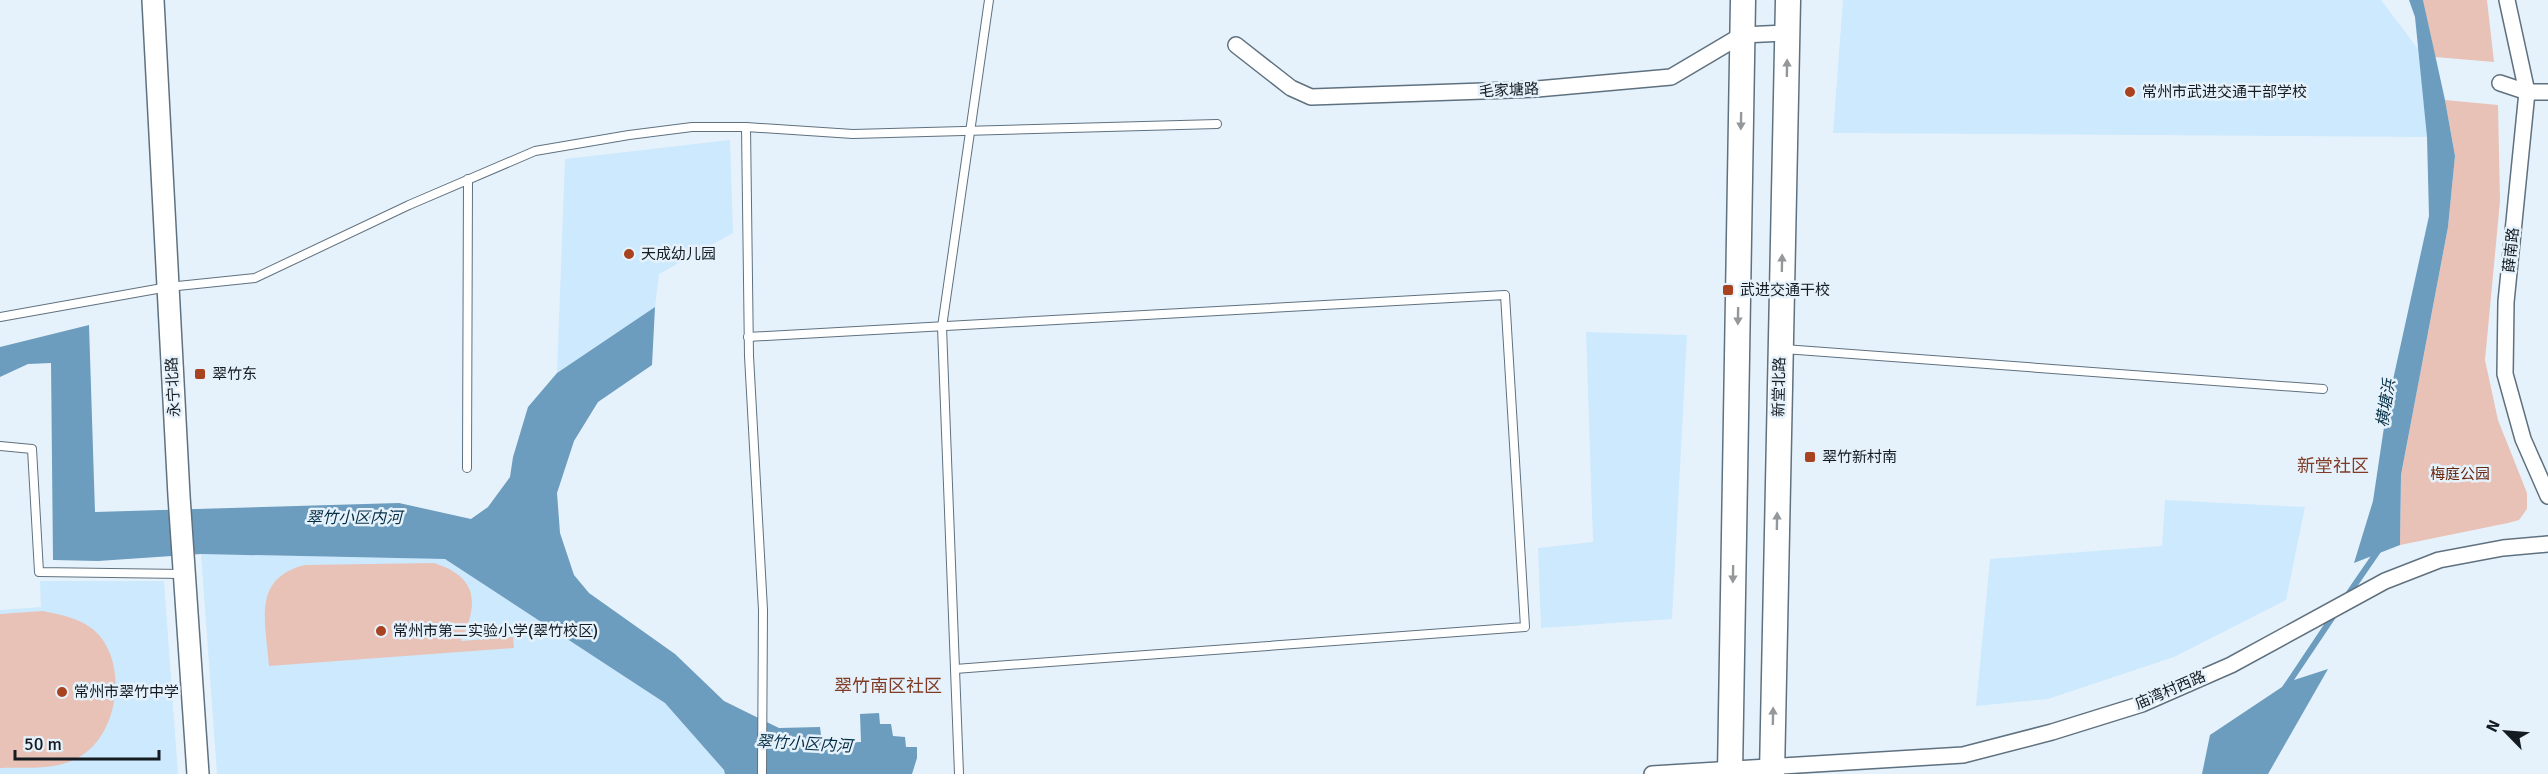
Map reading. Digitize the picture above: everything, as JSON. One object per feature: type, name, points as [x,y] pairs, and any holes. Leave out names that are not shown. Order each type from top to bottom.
[{"type":"main road","name":"永宁北路","points":[[153,0],[179,496],[198,774]]},
{"type":"main road","points":[[1730,772],[1743,0]]},
{"type":"main road","name":"新堂北路","points":[[1772,771],[1788,0]]},
{"type":"street","name":"薛南路","points":[[2507,0],[2527,92],[2506,302],[2505,374],[2523,439],[2548,496]]},
{"type":"street","name":"毛家塘路","points":[[1236,45],[1291,88],[1311,97],[1537,89],[1671,77],[1742,35],[1787,33]]},
{"type":"street","points":[[2500,83],[2527,92],[2548,92]]},
{"type":"street","name":"庙湾村西路","points":[[1652,774],[1772,771],[1963,755],[2052,732],[2142,704],[2231,664],[2385,581],[2439,560],[2503,548],[2548,544]]},
{"type":"lane","points":[[959,774],[942,327],[989,0]]},
{"type":"lane","points":[[0,317],[168,287],[255,278],[340,237],[535,151],[629,135],[682,129],[746,127],[853,134],[1217,124]]},
{"type":"lane","points":[[746,127],[748,337],[763,610],[762,774]]},
{"type":"lane","points":[[467,468],[468,179]]},
{"type":"lane","points":[[748,337],[1505,295],[1525,627],[955,669]]},
{"type":"lane","points":[[1780,349],[2323,389]]},
{"type":"lane","points":[[0,446],[32,449],[39,572],[185,570]]},
{"type":"shaded area","name":"常州市武进交通干部学校","points":[[1843,0],[2381,0],[2419,50],[2427,137],[1833,133]]},
{"type":"shaded area","name":"天成幼儿园","points":[[730,140],[733,233],[659,274],[655,307],[557,373],[565,159]]},
{"type":"shaded area","points":[[1586,332],[1687,335],[1672,619],[1541,628],[1538,548],[1593,542]]},
{"type":"shaded area","points":[[2165,500],[2305,507],[2286,600],[2174,657],[2048,699],[1976,706],[1990,559],[2162,546]]},
{"type":"shaded area","name":"常州市第二实验小学(翠竹校区)","points":[[201,554],[445,559],[665,703],[724,770],[725,774],[217,774]]},
{"type":"shaded area","name":"常州市翠竹中学","points":[[40,581],[164,581],[178,774],[0,774],[0,610],[41,607]]},
{"type":"green space","points":[[2423,0],[2487,0],[2494,62],[2435,57]]},
{"type":"green space","name":"梅庭公园","points":[[2445,100],[2498,105],[2500,201],[2485,360],[2498,420],[2527,493],[2527,509],[2519,520],[2400,545],[2401,475],[2448,227],[2455,156]]},
{"type":"green space","points":[[434,563],[459,576],[467,584],[471,593],[471,615],[461,641],[513,637],[514,648],[269,666],[266,604],[269,591],[276,580],[288,571],[305,565]]},
{"type":"green space","name":"常州市翠竹中学","points":[[43,611],[82,623],[94,630],[105,643],[112,660],[115,677],[115,696],[111,714],[104,731],[94,745],[72,761],[42,767],[0,768],[0,614]]},
{"type":"water","points":[[2409,0],[2423,0],[2455,156],[2448,227],[2401,475],[2400,545],[2354,563],[2373,501],[2387,407],[2429,216],[2427,137],[2415,17]]},
{"type":"water","name":"翠竹小区内河","points":[[655,307],[652,365],[598,402],[574,441],[557,493],[560,533],[574,575],[589,593],[675,654],[724,701],[779,728],[820,727],[822,743],[861,742],[860,714],[879,713],[880,724],[891,724],[893,736],[905,737],[906,747],[917,747],[917,758],[912,774],[725,774],[724,770],[665,703],[445,559],[201,554],[98,561],[53,560],[51,363],[28,364],[0,377],[0,347],[89,325],[95,512],[399,503],[471,519],[488,507],[510,477],[513,457],[528,407],[557,373]]},
{"type":"water","points":[[2328,669],[2268,774],[2202,774],[2210,735],[2291,681]]},
{"type":"waterway","name":"横塘浜","points":[[2347,596],[2380,548]]},
{"type":"waterway","name":"横塘浜","points":[[2285,688],[2336,612]]},
{"type":"place","name":"常州市武进交通干部学校","points":[[2130,92]]},
{"type":"place","name":"天成幼儿园","points":[[629,254]]},
{"type":"place","name":"武进交通干校","points":[[1728,290]]},
{"type":"place","name":"翠竹东","points":[[200,374]]},
{"type":"place","name":"翠竹新村南","points":[[1810,457]]},
{"type":"place","name":"常州市第二实验小学(翠竹校区)","points":[[381,631]]},
{"type":"place","name":"常州市翠竹中学","points":[[62,692]]},
{"type":"district","name":"新堂社区","points":[[2333,466]]},
{"type":"district","name":"翠竹南区社区","points":[[888,686]]}]
